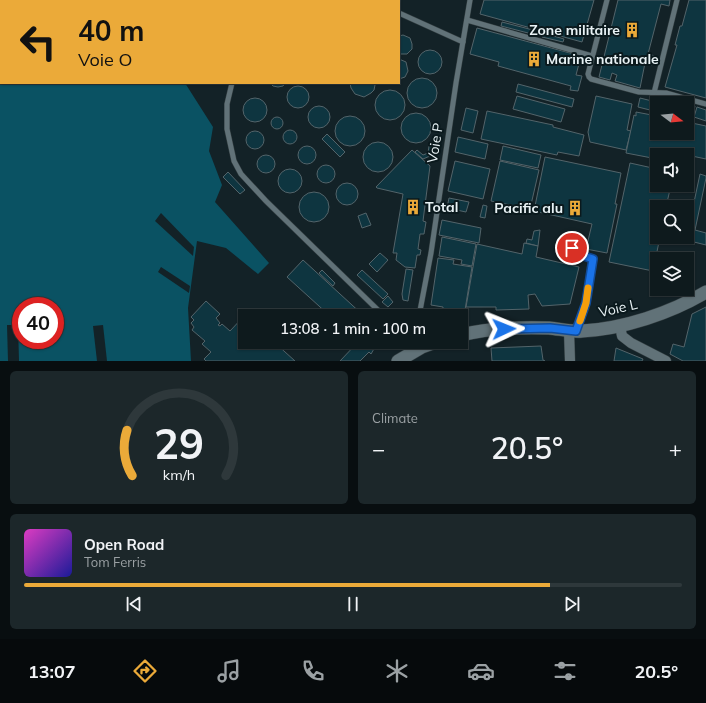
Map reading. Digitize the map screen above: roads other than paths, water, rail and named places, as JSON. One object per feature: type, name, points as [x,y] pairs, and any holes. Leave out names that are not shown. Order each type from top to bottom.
[{"type":"street","name":"Voie L","points":[[468,334],[492,329],[550,328],[573,331],[620,326],[640,321],[666,311],[706,292]]},
{"type":"street","points":[[620,326],[622,336],[631,343],[666,361]]},
{"type":"street","points":[[570,361],[573,331]]},
{"type":"street","points":[[398,361],[415,349]]},
{"type":"lane","name":"Voie P","points":[[420,309],[431,253],[438,197],[470,0]]},
{"type":"lane","points":[[607,0],[588,77],[592,80],[639,92],[666,93],[706,104]]},
{"type":"lane","points":[[654,93],[677,0]]},
{"type":"lane","points":[[400,13],[463,42]]},
{"type":"lane","points":[[467,20],[592,56]]},
{"type":"lane","points":[[232,84],[227,104],[227,129],[234,161],[241,174],[272,207],[377,309]]},
{"type":"lane","points":[[572,248],[581,255],[593,259],[586,303],[573,331]]},
{"type":"water","points":[[0,84],[186,84],[213,127],[209,151],[222,185],[215,202],[269,263],[258,274],[226,248],[197,241],[188,308],[191,361],[0,361]]},
{"type":"place","name":"Zone militaire","points":[[632,30]]},
{"type":"place","name":"Marine nationale","points":[[534,59]]},
{"type":"place","name":"Total","points":[[413,207]]},
{"type":"place","name":"Pacific alu","points":[[575,208]]}]
